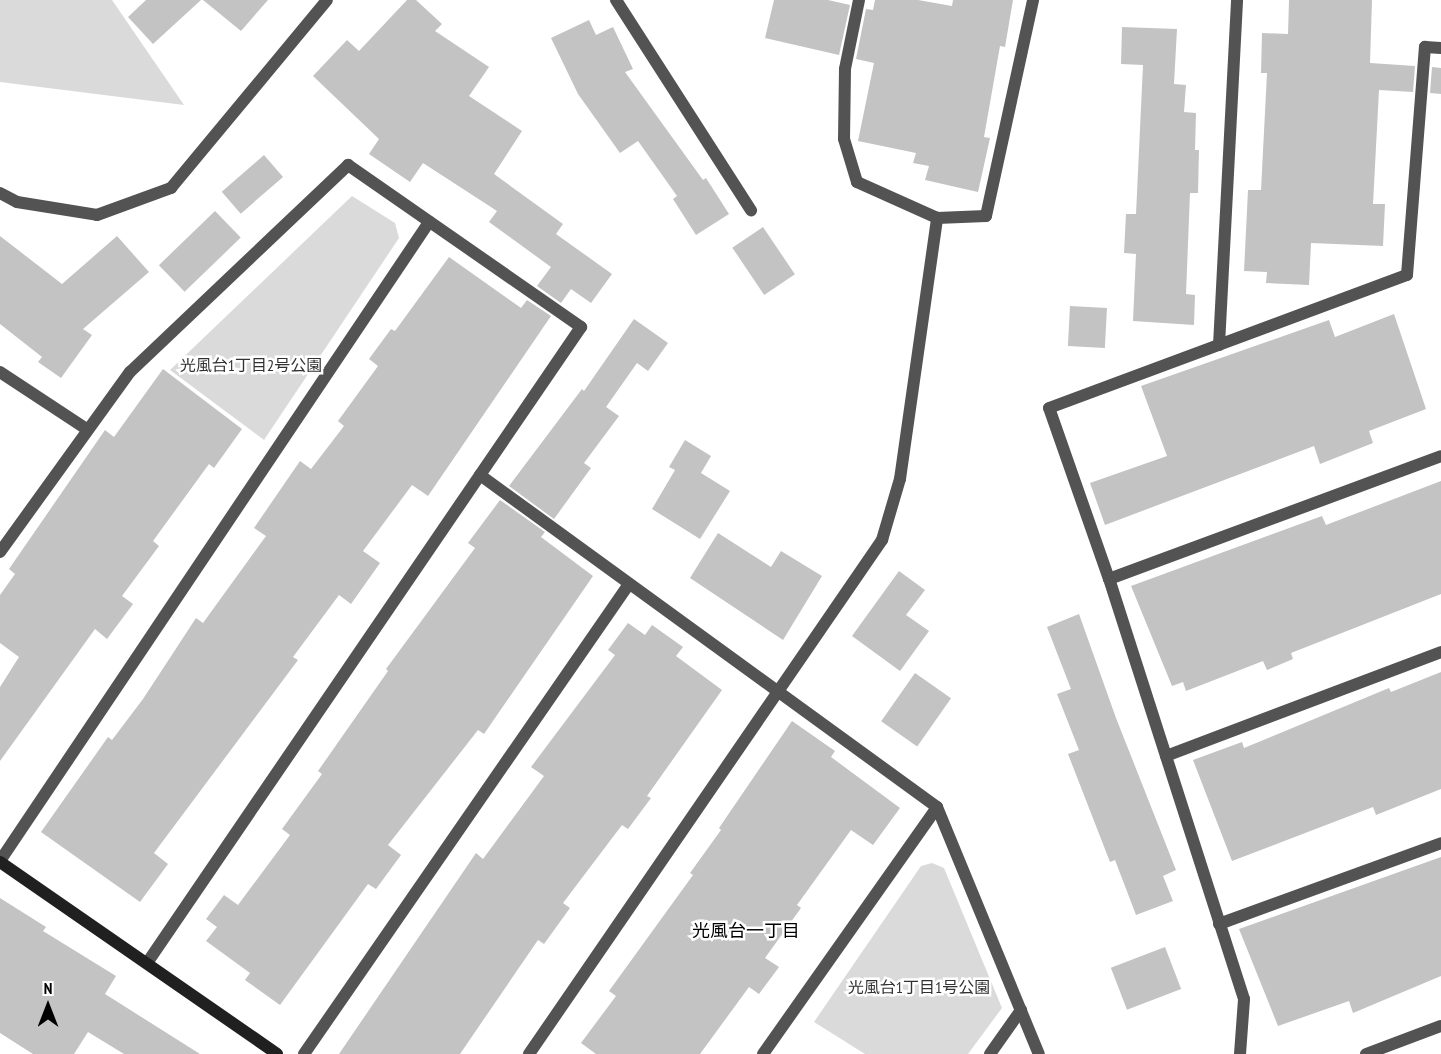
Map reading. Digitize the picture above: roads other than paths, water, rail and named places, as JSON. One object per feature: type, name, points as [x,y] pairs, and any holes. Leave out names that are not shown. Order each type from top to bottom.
[{"type":"street","points":[[0,193],[17,202],[97,215],[171,188],[327,0]]},
{"type":"street","points":[[616,0],[751,210]]},
{"type":"street","points":[[860,0],[845,69],[844,140],[857,182],[937,218],[986,216],[1033,0]]},
{"type":"street","points":[[1219,345],[1236,0]]},
{"type":"street","points":[[1240,1054],[1244,999],[1109,579],[1049,408],[1407,274],[1425,47],[1441,48]]},
{"type":"street","points":[[0,552],[130,372],[348,165],[581,327],[147,963]]},
{"type":"street","points":[[529,1054],[882,540],[900,479],[937,218]]},
{"type":"street","points":[[277,1054],[0,862],[429,222]]},
{"type":"street","points":[[0,372],[88,430]]},
{"type":"street","points":[[1109,579],[1441,456]]},
{"type":"street","points":[[480,475],[937,807],[1039,1054]]},
{"type":"street","points":[[304,1054],[629,584]]},
{"type":"street","points":[[1166,756],[1441,652]]},
{"type":"street","points":[[764,1054],[937,807]]},
{"type":"street","points":[[1219,924],[1441,843]]},
{"type":"street","points":[[990,1054],[1020,1010]]},
{"type":"street","points":[[1366,1054],[1441,1026]]},
{"type":"district","name":"光風台一丁目","points":[[746,931]]},
{"type":"park label","name":"光風台1丁目2号公園","points":[[251,365]]},
{"type":"park label","name":"光風台1丁目1号公園","points":[[919,987]]}]
